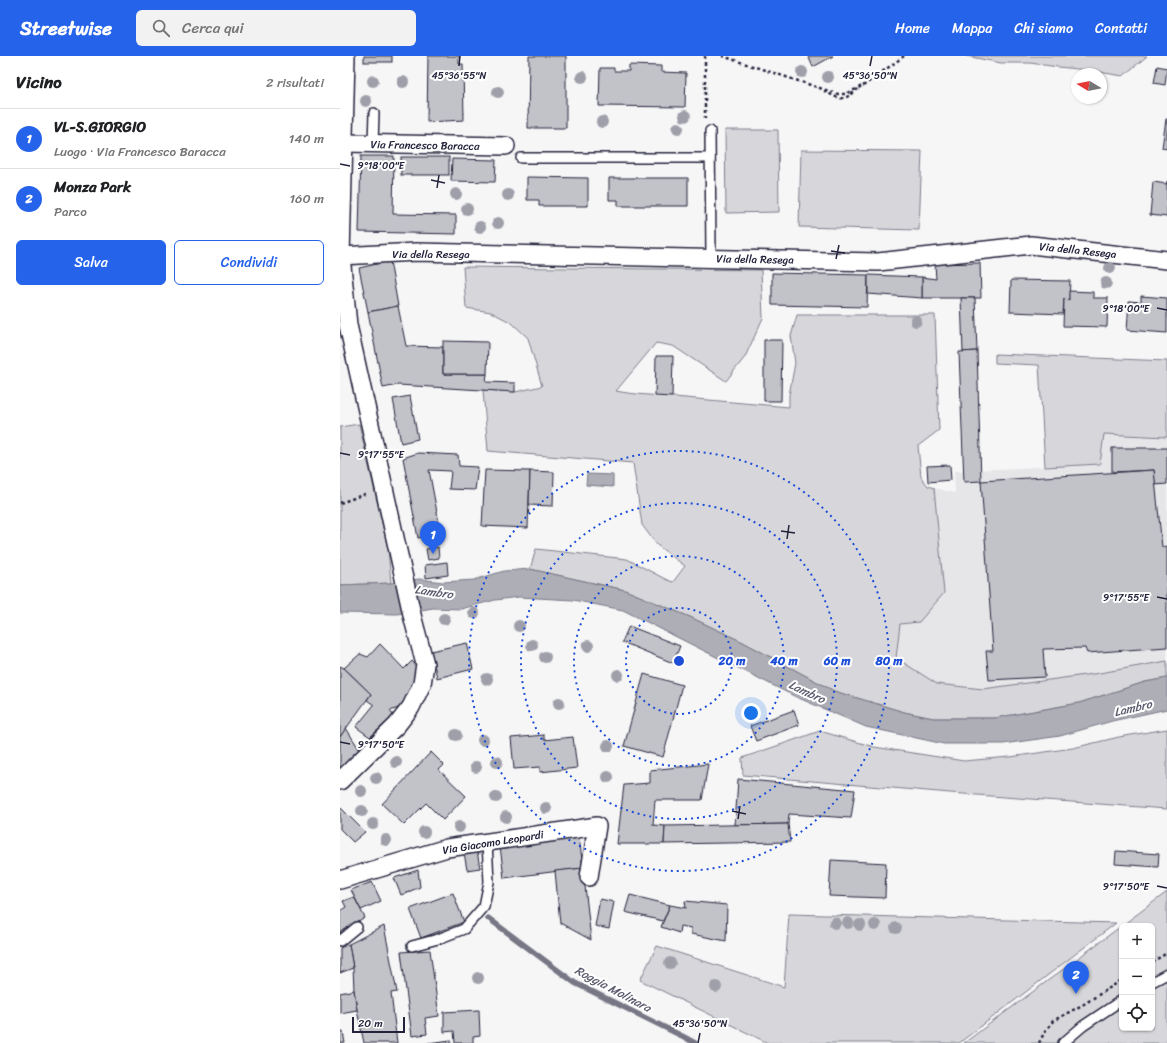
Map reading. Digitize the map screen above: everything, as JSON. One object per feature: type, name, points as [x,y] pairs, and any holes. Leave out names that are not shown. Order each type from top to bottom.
[{"type":"street","points":[[340,781],[397,725],[411,707],[422,684],[425,664],[413,619],[348,325],[341,256],[346,56]]},
{"type":"street","name":"Via Francesco Baracca","points":[[344,143],[506,146]]},
{"type":"street","name":"Via della Resega","points":[[341,256],[416,252],[878,262],[1031,245],[1167,260]]},
{"type":"street","name":"Via Giacomo Leopardi","points":[[340,880],[447,848],[597,826],[590,877]]},
{"type":"lane","points":[[373,144],[374,113]]},
{"type":"lane","points":[[710,131],[711,258]]},
{"type":"lane","points":[[521,158],[710,158]]},
{"type":"lane","points":[[412,946],[438,939],[464,928],[484,906],[489,882],[487,842]]},
{"type":"lane","points":[[340,940],[357,927]]},
{"type":"lane","points":[[1155,980],[1167,974]]},
{"type":"lane","points":[[1063,1043],[1083,1026],[1119,1002]]},
{"type":"path","points":[[705,56],[704,118],[710,131]]},
{"type":"path","points":[[722,56],[818,88],[838,98],[847,98],[904,56]]},
{"type":"path","points":[[340,503],[385,488]]},
{"type":"path","points":[[1155,960],[1167,952]]},
{"type":"path","points":[[1039,1043],[1053,1021],[1119,982]]},
{"type":"shaded area","points":[[966,56],[1147,56],[1123,76],[1107,73],[1107,68],[1071,68],[1030,63],[1001,63]]},
{"type":"shaded area","points":[[725,130],[778,130],[779,212],[726,213]]},
{"type":"shaded area","points":[[801,150],[922,151],[919,230],[799,227]]},
{"type":"shaded area","points":[[463,267],[761,270],[763,318],[745,357],[726,381],[673,346],[656,343],[616,391],[638,394],[789,407],[789,395],[795,363],[791,336],[797,315],[935,315],[939,430],[918,446],[921,477],[928,486],[934,488],[944,593],[919,622],[900,624],[896,658],[937,684],[983,689],[1100,673],[1167,661],[1167,678],[1145,682],[1079,703],[995,718],[933,718],[904,712],[834,691],[743,642],[690,617],[625,590],[530,569],[536,549],[627,559],[673,582],[685,566],[657,545],[642,525],[633,463],[488,451],[483,390],[515,392],[542,386],[528,338],[512,323],[491,312],[466,308]]},
{"type":"shaded area","points":[[995,354],[1167,361],[1167,437],[1104,434],[1100,464],[1045,467],[1039,365],[995,363]]},
{"type":"shaded area","points":[[359,424],[388,549],[391,583],[340,585],[340,427]]},
{"type":"shaded area","points":[[1104,434],[1167,437],[1167,661],[1100,673],[983,689],[937,684],[896,658],[900,624],[944,593],[934,488],[955,493],[954,471],[1100,464]]},
{"type":"shaded area","points":[[1167,729],[1167,809],[950,793],[743,775],[742,758],[820,731],[874,747],[964,761],[1010,757],[1073,748],[1119,737]]},
{"type":"shaded area","points":[[1167,892],[1167,1043],[964,1043],[1119,928],[1119,1031],[1155,1031],[1155,923],[1125,923]]},
{"type":"shaded area","points":[[789,914],[1116,923],[959,1043],[768,1043],[640,980],[657,946],[784,987]]},
{"type":"water","points":[[587,474],[613,475],[613,487],[586,485]]},
{"type":"water","name":"Lambro","points":[[530,569],[625,590],[690,617],[743,642],[834,691],[904,712],[933,718],[995,718],[1079,703],[1145,682],[1167,678],[1167,709],[1112,721],[1060,736],[1003,744],[944,744],[866,727],[794,696],[623,610],[573,600],[519,597],[495,600],[461,609],[433,608],[397,614],[340,613],[340,585],[391,583],[419,579],[443,582],[474,580],[504,571]]},
{"type":"building","points":[[364,56],[392,56],[392,62],[364,62]]},
{"type":"building","points":[[428,56],[459,56],[459,64],[463,64],[464,120],[427,122]]},
{"type":"building","points":[[529,56],[566,56],[566,128],[528,128]]},
{"type":"building","points":[[808,56],[833,56],[813,67]]},
{"type":"building","points":[[629,65],[661,66],[661,72],[686,73],[685,107],[599,106],[600,68],[614,68],[614,71],[629,71]]},
{"type":"building","points":[[1157,66],[1167,68],[1165,85],[1154,83]]},
{"type":"building","points":[[1167,119],[1167,149],[1162,148]]},
{"type":"building","points":[[361,156],[394,156],[393,214],[456,215],[456,234],[359,232]]},
{"type":"building","points":[[401,157],[449,157],[449,175],[401,175]]},
{"type":"building","points":[[452,159],[496,160],[495,182],[451,181]]},
{"type":"building","points":[[527,177],[588,178],[588,206],[539,206],[539,200],[527,200]]},
{"type":"building","points":[[609,178],[688,178],[688,206],[618,206],[618,200],[609,200]]},
{"type":"building","points":[[1153,182],[1167,184],[1167,217],[1150,215]]},
{"type":"building","points":[[390,261],[398,306],[368,312],[359,268]]},
{"type":"building","points":[[980,263],[981,298],[922,298],[922,277],[936,279],[935,264]]},
{"type":"building","points":[[772,273],[868,275],[867,307],[772,305]]},
{"type":"building","points":[[868,275],[922,277],[922,298],[868,294]]},
{"type":"building","points":[[1011,280],[1070,281],[1069,300],[1064,299],[1063,314],[1010,312]]},
{"type":"building","points":[[1069,291],[1093,292],[1093,298],[1108,298],[1107,327],[1063,326],[1064,299],[1069,300]]},
{"type":"building","points":[[1141,296],[1167,298],[1167,333],[1127,330],[1129,301],[1141,302]]},
{"type":"building","points":[[961,298],[975,298],[977,351],[963,352]]},
{"type":"building","points":[[398,306],[406,346],[443,347],[443,374],[487,374],[486,382],[515,383],[515,392],[398,385],[383,388],[368,312]]},
{"type":"building","points":[[764,340],[782,340],[781,401],[764,401]]},
{"type":"building","points":[[443,341],[488,342],[487,374],[443,374]]},
{"type":"building","points":[[977,351],[981,481],[964,482],[959,352]]},
{"type":"building","points":[[656,356],[673,356],[672,397],[655,396]]},
{"type":"building","points":[[410,396],[418,439],[401,443],[393,399]]},
{"type":"building","points":[[1112,448],[1167,448],[1167,484],[1155,485],[1154,470],[1112,472]]},
{"type":"building","points":[[418,453],[458,455],[459,466],[478,467],[475,490],[449,489],[451,471],[429,470],[441,533],[418,538],[403,458]]},
{"type":"building","points":[[950,465],[951,480],[928,482],[927,466]]},
{"type":"building","points":[[485,470],[530,471],[528,528],[482,526]]},
{"type":"building","points":[[1154,470],[1162,547],[1167,546],[1167,647],[1087,653],[1085,648],[1043,649],[1045,677],[989,680],[986,651],[993,651],[981,481]]},
{"type":"building","points":[[530,471],[554,472],[553,506],[529,505]]},
{"type":"building","points":[[438,547],[439,558],[428,560],[426,549]]},
{"type":"building","points":[[447,562],[448,575],[426,578],[425,565]]},
{"type":"building","points":[[629,626],[680,646],[673,663],[622,642]]},
{"type":"building","points":[[467,643],[473,669],[437,678],[431,651]]},
{"type":"building","points":[[380,644],[404,669],[412,661],[420,670],[401,707],[390,711],[394,716],[370,737],[356,727],[374,705],[367,700],[371,694],[344,668],[360,654],[368,657]]},
{"type":"building","points":[[340,666],[371,694],[340,737]]},
{"type":"building","points":[[644,674],[682,685],[663,757],[624,746]]},
{"type":"building","points":[[794,710],[799,725],[756,741],[750,726]]},
{"type":"building","points":[[346,728],[359,749],[340,768],[340,737]]},
{"type":"building","points":[[544,735],[544,740],[573,737],[577,768],[540,772],[540,767],[514,769],[511,738]]},
{"type":"building","points":[[431,752],[444,765],[439,770],[466,796],[443,820],[426,803],[404,825],[382,804]]},
{"type":"building","points":[[708,764],[702,800],[655,800],[653,825],[665,826],[664,844],[617,844],[624,785],[650,783],[650,770]]},
{"type":"building","points":[[738,779],[855,790],[851,818],[789,814],[788,824],[735,825]]},
{"type":"building","points":[[340,807],[365,832],[353,842],[340,829]]},
{"type":"building","points":[[788,824],[790,842],[664,844],[665,826]]},
{"type":"building","points":[[579,836],[583,868],[504,878],[500,846]]},
{"type":"building","points":[[477,851],[480,868],[467,870],[464,853]]},
{"type":"building","points":[[1116,851],[1159,854],[1158,867],[1115,864]]},
{"type":"building","points":[[831,860],[886,863],[885,898],[829,896]]},
{"type":"building","points":[[583,868],[591,940],[560,923],[555,871]]},
{"type":"building","points":[[418,870],[420,887],[401,895],[394,878]]},
{"type":"building","points":[[372,882],[381,901],[361,910],[351,890]]},
{"type":"building","points":[[453,893],[464,922],[421,938],[410,909]]},
{"type":"building","points":[[630,895],[670,905],[663,921],[625,912]]},
{"type":"building","points":[[354,897],[365,918],[340,933],[340,911],[346,907],[343,901]]},
{"type":"building","points":[[600,899],[614,902],[609,929],[595,926]]},
{"type":"building","points":[[685,901],[727,905],[726,941],[691,934],[691,928],[680,926],[679,933],[661,927],[670,905],[686,908]]},
{"type":"building","points":[[384,926],[397,992],[391,993],[397,1043],[364,1043],[357,1010],[349,944]]},
{"type":"building","points":[[349,944],[353,968],[340,973],[340,948]]},
{"type":"building","points":[[430,950],[439,1016],[425,1018],[427,1034],[412,1036],[401,952]]},
{"type":"building","points":[[354,990],[357,1010],[340,1013],[340,993]]},
{"type":"building","points":[[479,1010],[480,1036],[473,1037],[473,1043],[455,1043],[454,1031],[444,1032],[444,1012]]},
{"type":"building","points":[[340,1032],[343,1032],[345,1043],[340,1043]]},
{"type":"building","points":[[451,1040],[451,1043],[428,1043]]},
{"type":"waterway","name":"Roggia Molinara","points":[[488,918],[575,983],[695,1043]]},
{"type":"place","name":"VL-S.GIORGIO","points":[[433,554]]},
{"type":"place","name":"Monza Park","points":[[1076,994]]}]
